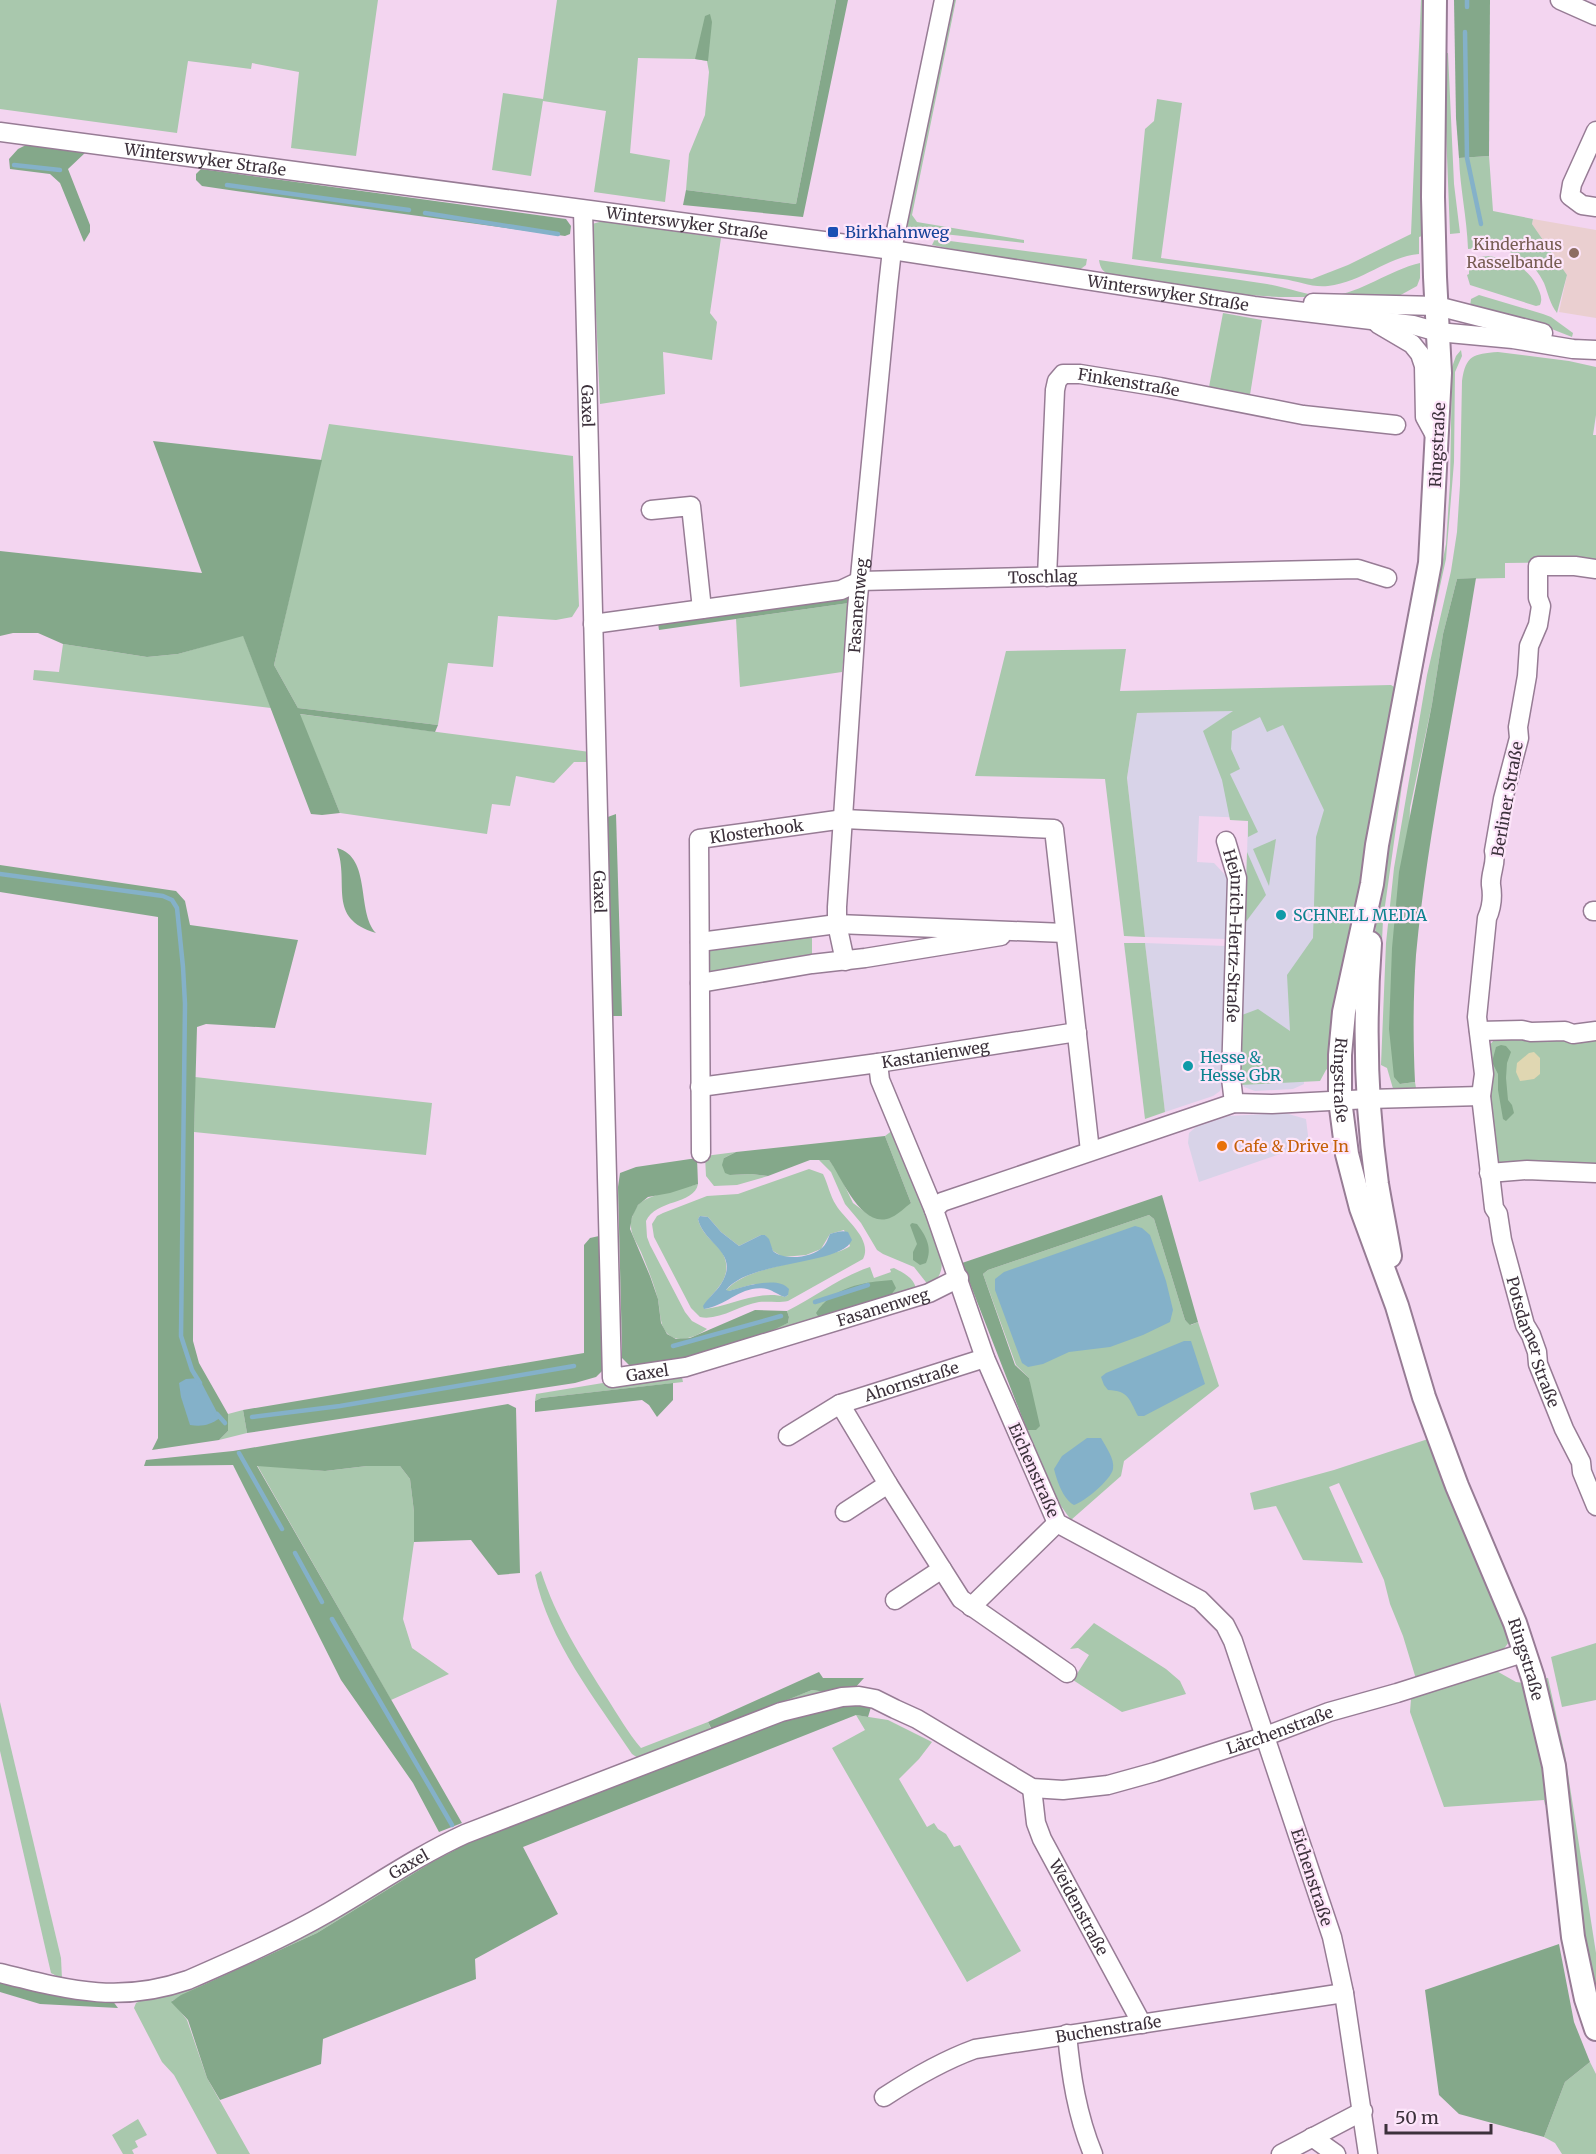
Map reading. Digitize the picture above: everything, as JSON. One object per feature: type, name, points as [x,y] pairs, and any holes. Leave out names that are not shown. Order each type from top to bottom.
[{"type":"main road","name":"Ringstraße","points":[[1435,0],[1434,235],[1440,374],[1430,563],[1377,845],[1372,884],[1344,1012],[1340,1055],[1340,1100],[1353,1181],[1397,1306],[1428,1408],[1457,1486],[1526,1652],[1554,1766],[1573,1937],[1596,2029]]},
{"type":"main road","name":"Ringstraße","points":[[1372,884],[1367,976],[1367,1069],[1377,1184],[1397,1306]]},
{"type":"street","points":[[892,250],[944,0]]},
{"type":"street","points":[[1560,0],[1596,16]]},
{"type":"street","points":[[1596,131],[1572,184],[1570,196],[1582,205],[1596,207]]},
{"type":"street","name":"Winterswyker Straße","points":[[0,132],[892,250],[1374,322],[1413,325],[1438,332],[1513,339],[1573,349],[1592,349]]},
{"type":"street","name":"Gaxel","points":[[583,210],[612,1378],[686,1367],[803,1331]]},
{"type":"street","name":"Fasanenweg","points":[[845,960],[837,924],[860,581],[892,250]]},
{"type":"street","points":[[1230,301],[1255,299],[1290,303],[1437,306],[1572,341],[1592,349]]},
{"type":"street","name":"Winterswyker Straße","points":[[1374,322],[1412,344],[1420,354],[1424,366],[1425,417],[1438,441]]},
{"type":"street","name":"Finkenstraße","points":[[1047,577],[1055,390],[1057,381],[1063,375],[1080,374],[1148,385],[1303,415],[1396,425]]},
{"type":"street","points":[[651,510],[691,506],[702,609]]},
{"type":"street","name":"Berliner Straße","points":[[1481,1096],[1484,1074],[1477,1008],[1480,999],[1480,966],[1487,918],[1491,909],[1493,891],[1491,884],[1496,858],[1494,851],[1503,799],[1519,738],[1518,727],[1527,676],[1529,646],[1538,625],[1541,606],[1538,597],[1538,566],[1575,566],[1596,569]]},
{"type":"street","name":"Toschlag","points":[[593,624],[841,590],[860,581],[1358,569],[1387,578]]},
{"type":"street","points":[[844,819],[1054,829],[1090,1151]]},
{"type":"street","name":"Klosterhook","points":[[701,1153],[699,839],[844,819]]},
{"type":"street","name":"Heinrich-Hertz-Straße","points":[[1226,841],[1237,878],[1231,1078],[1234,1103]]},
{"type":"street","points":[[700,942],[837,924],[1065,933]]},
{"type":"street","points":[[700,983],[1033,931]]},
{"type":"street","points":[[1479,1031],[1522,1029],[1531,1032],[1565,1031],[1573,1034],[1596,1031]]},
{"type":"street","name":"Kastanienweg","points":[[934,1210],[880,1080],[878,1063],[1077,1032]]},
{"type":"street","points":[[700,1087],[878,1063]]},
{"type":"street","points":[[934,1210],[942,1202],[1234,1103],[1272,1104],[1481,1096]]},
{"type":"street","name":"Potsdamer Straße","points":[[1481,1096],[1494,1208],[1498,1214],[1502,1240],[1525,1325],[1537,1352],[1538,1364],[1564,1429],[1581,1462],[1582,1472],[1596,1506]]},
{"type":"street","points":[[1489,1173],[1527,1170],[1596,1173]]},
{"type":"street","name":"Eichenstraße","points":[[934,1210],[985,1358],[1057,1523],[1200,1600],[1225,1625],[1233,1641],[1332,1937],[1344,1993],[1368,2154]]},
{"type":"street","name":"Fasanenweg","points":[[803,1331],[929,1293],[959,1278]]},
{"type":"street","name":"Ahornstraße","points":[[788,1436],[840,1404],[985,1358]]},
{"type":"street","points":[[840,1404],[961,1599],[1067,1673]]},
{"type":"street","points":[[845,1512],[888,1484]]},
{"type":"street","points":[[971,1607],[1057,1523]]},
{"type":"street","points":[[895,1600],[942,1569]]},
{"type":"street","name":"Lärchenstraße","points":[[1032,1788],[1063,1790],[1108,1785],[1266,1736],[1329,1712],[1526,1652]]},
{"type":"street","name":"Gaxel","points":[[0,1973],[56,1987],[90,1992],[140,1992],[171,1986],[296,1930],[427,1852],[465,1833],[771,1716],[842,1697],[859,1696],[875,1699],[917,1719],[1032,1788]]},
{"type":"street","name":"Weidenstraße","points":[[1032,1788],[1036,1823],[1042,1839],[1142,2024]]},
{"type":"street","name":"Buchenstraße","points":[[884,2097],[949,2058],[975,2049],[1344,1993]]},
{"type":"street","points":[[1067,2034],[1072,2083],[1085,2135],[1093,2154]]},
{"type":"street","points":[[1281,2154],[1363,2111]]},
{"type":"street","points":[[1312,2137],[1336,2154]]},
{"type":"shaded area","name":"Kinderhaus Rasselbande","points":[[1533,219],[1596,230],[1596,318],[1559,312],[1567,275],[1532,224]]},
{"type":"shaded area","points":[[1362,708],[1303,1063],[1304,1084],[1293,1089],[1255,1091],[1244,1087],[1241,1077],[1248,818],[1199,816],[1197,862],[1214,863],[1228,878],[1227,939],[1145,937],[1127,778],[1137,713]]},
{"type":"shaded area","points":[[1145,943],[1226,946],[1220,1091],[1213,1096],[1165,1112]]},
{"type":"shaded area","points":[[1285,1113],[1306,1119],[1309,1144],[1199,1182],[1188,1143],[1189,1133],[1196,1127],[1229,1116]]},
{"type":"green space","points":[[0,0],[378,0],[356,156],[291,148],[299,72],[252,63],[251,69],[188,61],[177,133],[0,109]]},
{"type":"green space","points":[[557,0],[836,0],[796,204],[686,190],[689,154],[705,115],[709,72],[707,61],[695,59],[638,58],[630,153],[670,160],[665,202],[594,192],[606,111],[543,101],[531,176],[492,170],[503,93],[543,99]]},
{"type":"green space","points":[[836,0],[848,0],[803,217],[683,205],[686,190],[796,204]]},
{"type":"green space","points":[[948,0],[956,0],[912,215],[917,222],[1024,240],[1024,243],[908,230],[907,220]]},
{"type":"green space","points":[[1421,0],[1427,0],[1421,147],[1422,236],[1419,237],[1419,254],[1396,260],[1341,284],[1328,286],[1132,259],[1145,129],[1154,121],[1157,99],[1182,103],[1161,258],[1312,279],[1348,265],[1411,234]]},
{"type":"green space","points":[[1454,0],[1490,0],[1489,156],[1459,158]]},
{"type":"green space","points":[[710,14],[712,22],[708,61],[695,59],[705,16]]},
{"type":"green space","points":[[1443,53],[1448,53],[1454,184],[1460,233],[1450,234]]},
{"type":"green space","points":[[26,145],[86,152],[68,169],[90,225],[90,232],[84,242],[60,183],[50,174],[10,169],[9,159],[18,149]]},
{"type":"green space","points":[[1489,156],[1493,211],[1533,219],[1532,224],[1567,275],[1557,313],[1538,272],[1522,258],[1491,248],[1468,249],[1459,158]]},
{"type":"green space","points":[[201,169],[566,219],[571,226],[570,234],[565,236],[202,186],[196,180],[196,174]]},
{"type":"green space","points":[[603,221],[721,238],[710,313],[717,322],[712,360],[663,352],[665,394],[600,404],[592,224]]},
{"type":"green space","points":[[935,239],[1087,259],[1086,265],[1078,271],[932,245]]},
{"type":"green space","points":[[1489,256],[1511,262],[1529,274],[1540,293],[1540,305],[1536,306],[1470,285],[1467,275],[1469,274],[1469,258]]},
{"type":"green space","points":[[1099,260],[1267,284],[1322,296],[1353,291],[1420,263],[1420,278],[1417,286],[1397,297],[1279,297],[1247,295],[1110,275],[1102,269]]},
{"type":"green space","points":[[1479,295],[1551,317],[1573,333],[1572,337],[1534,322],[1470,307],[1471,299]]},
{"type":"green space","points":[[1223,313],[1262,320],[1250,395],[1209,387]]},
{"type":"green space","points":[[1461,350],[1462,356],[1455,372],[1454,462],[1446,559],[1429,636],[1402,785],[1383,920],[1376,1065],[1375,935],[1380,882],[1446,544],[1450,483],[1452,367]]},
{"type":"green space","points":[[1498,352],[1569,361],[1596,367],[1596,415],[1593,435],[1596,435],[1596,562],[1505,563],[1505,578],[1457,579],[1443,634],[1432,704],[1410,808],[1400,1084],[1415,1082],[1416,1088],[1434,1088],[1434,1094],[1394,1092],[1387,1068],[1381,1065],[1386,943],[1394,868],[1427,675],[1451,571],[1457,532],[1462,381],[1466,366],[1472,358]]},
{"type":"green space","points":[[329,424],[573,456],[579,606],[572,617],[556,620],[498,616],[493,667],[448,663],[438,725],[298,708],[274,665]]},
{"type":"green space","points":[[153,441],[322,460],[274,665],[298,708],[438,725],[435,732],[300,714],[340,813],[311,814],[243,636],[178,654],[147,657],[63,644],[38,633],[13,633],[0,636],[0,551],[202,573]]},
{"type":"green space","points":[[1476,578],[1421,908],[1414,987],[1415,1082],[1400,1084],[1394,1077],[1389,1029],[1392,948],[1399,872],[1432,704],[1443,634],[1457,579]]},
{"type":"green space","points":[[849,596],[849,603],[659,630],[658,623]]},
{"type":"green space","points":[[849,603],[842,672],[740,687],[736,619]]},
{"type":"green space","points":[[243,635],[271,708],[33,680],[34,670],[59,672],[63,644],[147,657],[178,654]]},
{"type":"green space","points":[[1126,649],[1120,691],[1391,685],[1396,688],[1331,1065],[1320,1081],[1240,1085],[1242,1015],[1258,1009],[1290,1031],[1287,975],[1313,938],[1316,837],[1324,810],[1283,725],[1267,732],[1260,717],[1232,731],[1231,749],[1240,769],[1230,774],[1258,832],[1248,837],[1248,821],[1230,820],[1222,780],[1203,731],[1233,711],[1137,713],[1127,778],[1145,937],[1124,936],[1105,779],[975,776],[1006,651]]},
{"type":"green space","points":[[299,714],[590,752],[590,762],[574,762],[554,783],[516,776],[510,806],[492,804],[487,834],[340,813]]},
{"type":"green space","points":[[616,814],[622,1016],[612,1016],[605,818]]},
{"type":"green space","points":[[1276,839],[1269,886],[1253,849]]},
{"type":"green space","points":[[337,848],[348,853],[355,862],[366,912],[376,933],[361,927],[345,909]]},
{"type":"green space","points":[[1247,852],[1266,895],[1245,923]]},
{"type":"green space","points":[[0,865],[176,891],[185,901],[190,925],[298,940],[275,1028],[206,1024],[197,1027],[193,1341],[199,1363],[228,1414],[228,1431],[219,1440],[152,1450],[158,1438],[158,917],[0,892]]},
{"type":"green space","points":[[812,932],[812,958],[708,975],[707,947]]},
{"type":"green space","points":[[1124,943],[1145,943],[1165,1112],[1145,1119]]},
{"type":"green space","points":[[1596,1036],[1596,1163],[1504,1167],[1495,1158],[1486,1049],[1494,1040]]},
{"type":"green space","points":[[1506,1046],[1511,1052],[1507,1063],[1506,1078],[1508,1100],[1514,1113],[1506,1121],[1503,1119],[1498,1090],[1498,1074],[1492,1062],[1496,1047]]},
{"type":"green space","points":[[195,1077],[432,1103],[426,1155],[194,1132]]},
{"type":"green space","points":[[893,1130],[940,1248],[942,1260],[940,1274],[929,1286],[914,1267],[877,1250],[861,1223],[845,1204],[831,1172],[819,1160],[829,1160],[838,1172],[853,1203],[869,1215],[911,1203],[885,1136]]},
{"type":"green space","points":[[885,1136],[911,1203],[895,1216],[881,1220],[871,1217],[862,1210],[829,1160],[810,1160],[768,1176],[730,1175],[725,1173],[722,1165],[724,1158],[736,1152]]},
{"type":"green space","points":[[736,1152],[724,1158],[730,1175],[768,1176],[737,1185],[714,1186],[706,1176],[705,1156]]},
{"type":"green space","points":[[697,1158],[698,1184],[648,1197],[638,1205],[632,1217],[630,1229],[650,1276],[658,1299],[661,1323],[667,1334],[676,1339],[690,1338],[755,1310],[787,1311],[788,1323],[711,1353],[671,1363],[630,1366],[622,1358],[618,1187],[620,1173],[636,1167]]},
{"type":"green space","points":[[809,1169],[823,1174],[836,1205],[861,1237],[865,1252],[863,1259],[788,1301],[759,1302],[715,1317],[700,1317],[691,1308],[654,1237],[652,1224],[657,1216],[707,1196],[738,1194]],"holes":[[[700,1216],[708,1217],[721,1232],[739,1246],[765,1235],[773,1251],[783,1257],[806,1255],[821,1249],[830,1234],[844,1230],[850,1246],[837,1252],[760,1271],[735,1282],[726,1290],[726,1292],[754,1284],[788,1295],[785,1297],[765,1295],[704,1309],[722,1283],[726,1272],[724,1256],[705,1233],[698,1219]]]},
{"type":"green space","points":[[698,1184],[690,1196],[658,1209],[646,1221],[650,1245],[685,1312],[692,1321],[707,1329],[694,1336],[678,1339],[669,1335],[663,1327],[655,1290],[632,1233],[631,1221],[642,1201]]},
{"type":"green space","points":[[1162,1195],[1198,1322],[1190,1325],[1185,1320],[1154,1219],[1149,1215],[988,1270],[983,1274],[1015,1365],[1029,1378],[1040,1426],[1036,1430],[1027,1430],[962,1263]]},
{"type":"green space","points":[[1149,1215],[1154,1219],[1185,1320],[1191,1325],[1198,1322],[1219,1386],[1124,1461],[1121,1476],[1071,1520],[1056,1499],[1027,1430],[1036,1430],[1029,1378],[1016,1365],[983,1274],[988,1270]]},
{"type":"green space","points":[[917,1224],[929,1247],[926,1263],[920,1265],[913,1260],[913,1252],[917,1244],[910,1225]]},
{"type":"green space","points":[[605,1237],[603,1370],[596,1377],[575,1383],[247,1433],[243,1410],[584,1353],[584,1245],[590,1238]]},
{"type":"green space","points":[[870,1267],[874,1278],[891,1272],[890,1269],[898,1270],[912,1280],[916,1291],[720,1349],[788,1323],[787,1311]]},
{"type":"green space","points":[[892,1280],[896,1288],[889,1298],[820,1319],[816,1313],[831,1297],[840,1292],[860,1284]]},
{"type":"green space","points":[[681,1373],[683,1382],[541,1398],[535,1401],[536,1394]]},
{"type":"green space","points":[[673,1383],[673,1400],[657,1417],[649,1405],[642,1400],[535,1412],[535,1401],[541,1398]]},
{"type":"green space","points":[[508,1404],[516,1408],[520,1573],[498,1575],[471,1540],[414,1542],[414,1512],[410,1479],[400,1466],[367,1466],[325,1471],[257,1466],[462,1823],[439,1832],[413,1783],[341,1680],[233,1465],[144,1466],[146,1460],[233,1451]]},
{"type":"green space","points":[[243,1410],[247,1433],[219,1440],[228,1431],[228,1414]]},
{"type":"green space","points":[[1428,1439],[1510,1635],[1509,1642],[1503,1650],[1416,1679],[1384,1580],[1339,1483],[1329,1487],[1363,1563],[1303,1560],[1276,1506],[1254,1510],[1250,1493],[1334,1470]]},
{"type":"green space","points":[[257,1465],[325,1471],[367,1466],[400,1466],[410,1479],[414,1512],[414,1542],[403,1619],[412,1648],[449,1674],[391,1700]]},
{"type":"green space","points":[[541,1571],[570,1637],[623,1724],[641,1748],[708,1722],[711,1729],[812,1690],[833,1693],[641,1760],[632,1754],[562,1646],[542,1600],[535,1575]]},
{"type":"green space","points":[[1094,1623],[1166,1669],[1180,1681],[1186,1694],[1122,1712],[1073,1680],[1089,1655],[1078,1648],[1070,1649]]},
{"type":"green space","points":[[1596,1643],[1596,1700],[1562,1707],[1551,1657]]},
{"type":"green space","points":[[1493,1669],[1516,1682],[1524,1683],[1551,1805],[1545,1805],[1544,1800],[1444,1807],[1410,1712],[1411,1699],[1414,1695]]},
{"type":"green space","points":[[819,1672],[823,1678],[864,1678],[854,1689],[833,1693],[812,1690],[712,1730],[708,1722]]},
{"type":"green space","points":[[1548,1678],[1565,1755],[1596,1953],[1596,2002],[1541,1679]]},
{"type":"green space","points":[[0,1702],[61,1958],[62,1979],[51,1973],[0,1751]]},
{"type":"green space","points":[[872,1704],[868,1717],[856,1715],[523,1847],[558,1914],[475,1959],[476,1979],[323,2039],[321,2064],[220,2100],[207,2078],[188,2020],[171,2002],[181,1995],[317,1933],[455,1850],[454,1844],[819,1706]]},
{"type":"green space","points":[[856,1715],[888,1720],[932,1742],[899,1779],[927,1827],[934,1823],[946,1834],[954,1847],[960,1845],[1021,1951],[967,1982],[832,1748],[865,1730]]},
{"type":"green space","points":[[454,1844],[455,1850],[317,1933],[172,2001],[187,2020],[207,2078],[250,2154],[217,2154],[174,2075],[162,2062],[134,2008],[136,2003]]},
{"type":"green space","points":[[1559,1944],[1574,2022],[1590,2062],[1565,2082],[1544,2137],[1459,2114],[1439,2095],[1425,1990]]},
{"type":"green space","points":[[0,1979],[112,2000],[118,2008],[40,2004],[0,1992]]},
{"type":"green space","points":[[1590,2062],[1596,2074],[1596,2154],[1562,2154],[1555,2143],[1544,2137],[1565,2082]]},
{"type":"green space","points":[[138,2119],[147,2135],[135,2141],[138,2147],[132,2150],[134,2154],[123,2154],[112,2135]]},
{"type":"sand","points":[[1534,1052],[1540,1058],[1540,1074],[1534,1079],[1520,1081],[1516,1072],[1517,1063],[1529,1053]]},
{"type":"water","points":[[700,1216],[708,1217],[721,1232],[739,1246],[765,1235],[773,1251],[784,1256],[798,1257],[812,1254],[823,1247],[830,1234],[837,1232],[848,1232],[852,1240],[845,1248],[831,1254],[754,1273],[738,1280],[726,1290],[769,1282],[784,1285],[789,1289],[785,1297],[767,1289],[758,1288],[742,1292],[720,1304],[704,1309],[703,1306],[721,1284],[727,1264],[724,1256],[702,1228],[698,1219]]},
{"type":"water","points":[[1135,1226],[1142,1228],[1150,1235],[1166,1281],[1173,1310],[1170,1322],[1110,1347],[1069,1352],[1043,1364],[1028,1367],[1022,1363],[995,1290],[995,1279],[1004,1272]]},
{"type":"water","points":[[1184,1341],[1191,1341],[1205,1384],[1144,1416],[1138,1416],[1128,1397],[1120,1392],[1108,1390],[1104,1385],[1101,1377],[1106,1373]]},
{"type":"water","points":[[199,1378],[220,1418],[198,1426],[190,1425],[179,1383],[186,1379]]},
{"type":"water","points":[[1087,1438],[1101,1438],[1111,1457],[1113,1469],[1096,1490],[1074,1505],[1064,1494],[1054,1469],[1062,1456]]},
{"type":"waterway","points":[[1467,0],[1467,7]]},
{"type":"waterway","points":[[1465,32],[1467,158],[1481,224]]},
{"type":"waterway","points":[[14,165],[60,170]]},
{"type":"waterway","points":[[227,185],[409,210]]},
{"type":"waterway","points":[[425,213],[558,234]]},
{"type":"waterway","points":[[0,874],[163,896],[172,900],[177,908],[185,1004],[181,1336],[192,1370],[200,1383]]},
{"type":"waterway","points":[[815,1302],[868,1285]]},
{"type":"waterway","points":[[673,1346],[781,1316]]},
{"type":"waterway","points":[[252,1417],[340,1406],[574,1366]]},
{"type":"waterway","points":[[217,1414],[225,1423]]},
{"type":"waterway","points":[[239,1453],[282,1529]]},
{"type":"waterway","points":[[295,1553],[322,1602]]},
{"type":"waterway","points":[[332,1619],[452,1825]]},
{"type":"place","name":"Birkhahnweg","points":[[833,232]]},
{"type":"place","name":"Kinderhaus Rasselbande","points":[[1574,253]]},
{"type":"place","name":"SCHNELL MEDIA","points":[[1281,915]]},
{"type":"place","name":"Hesse & Hesse GbR","points":[[1188,1066]]},
{"type":"place","name":"Cafe & Drive In","points":[[1222,1146]]}]
